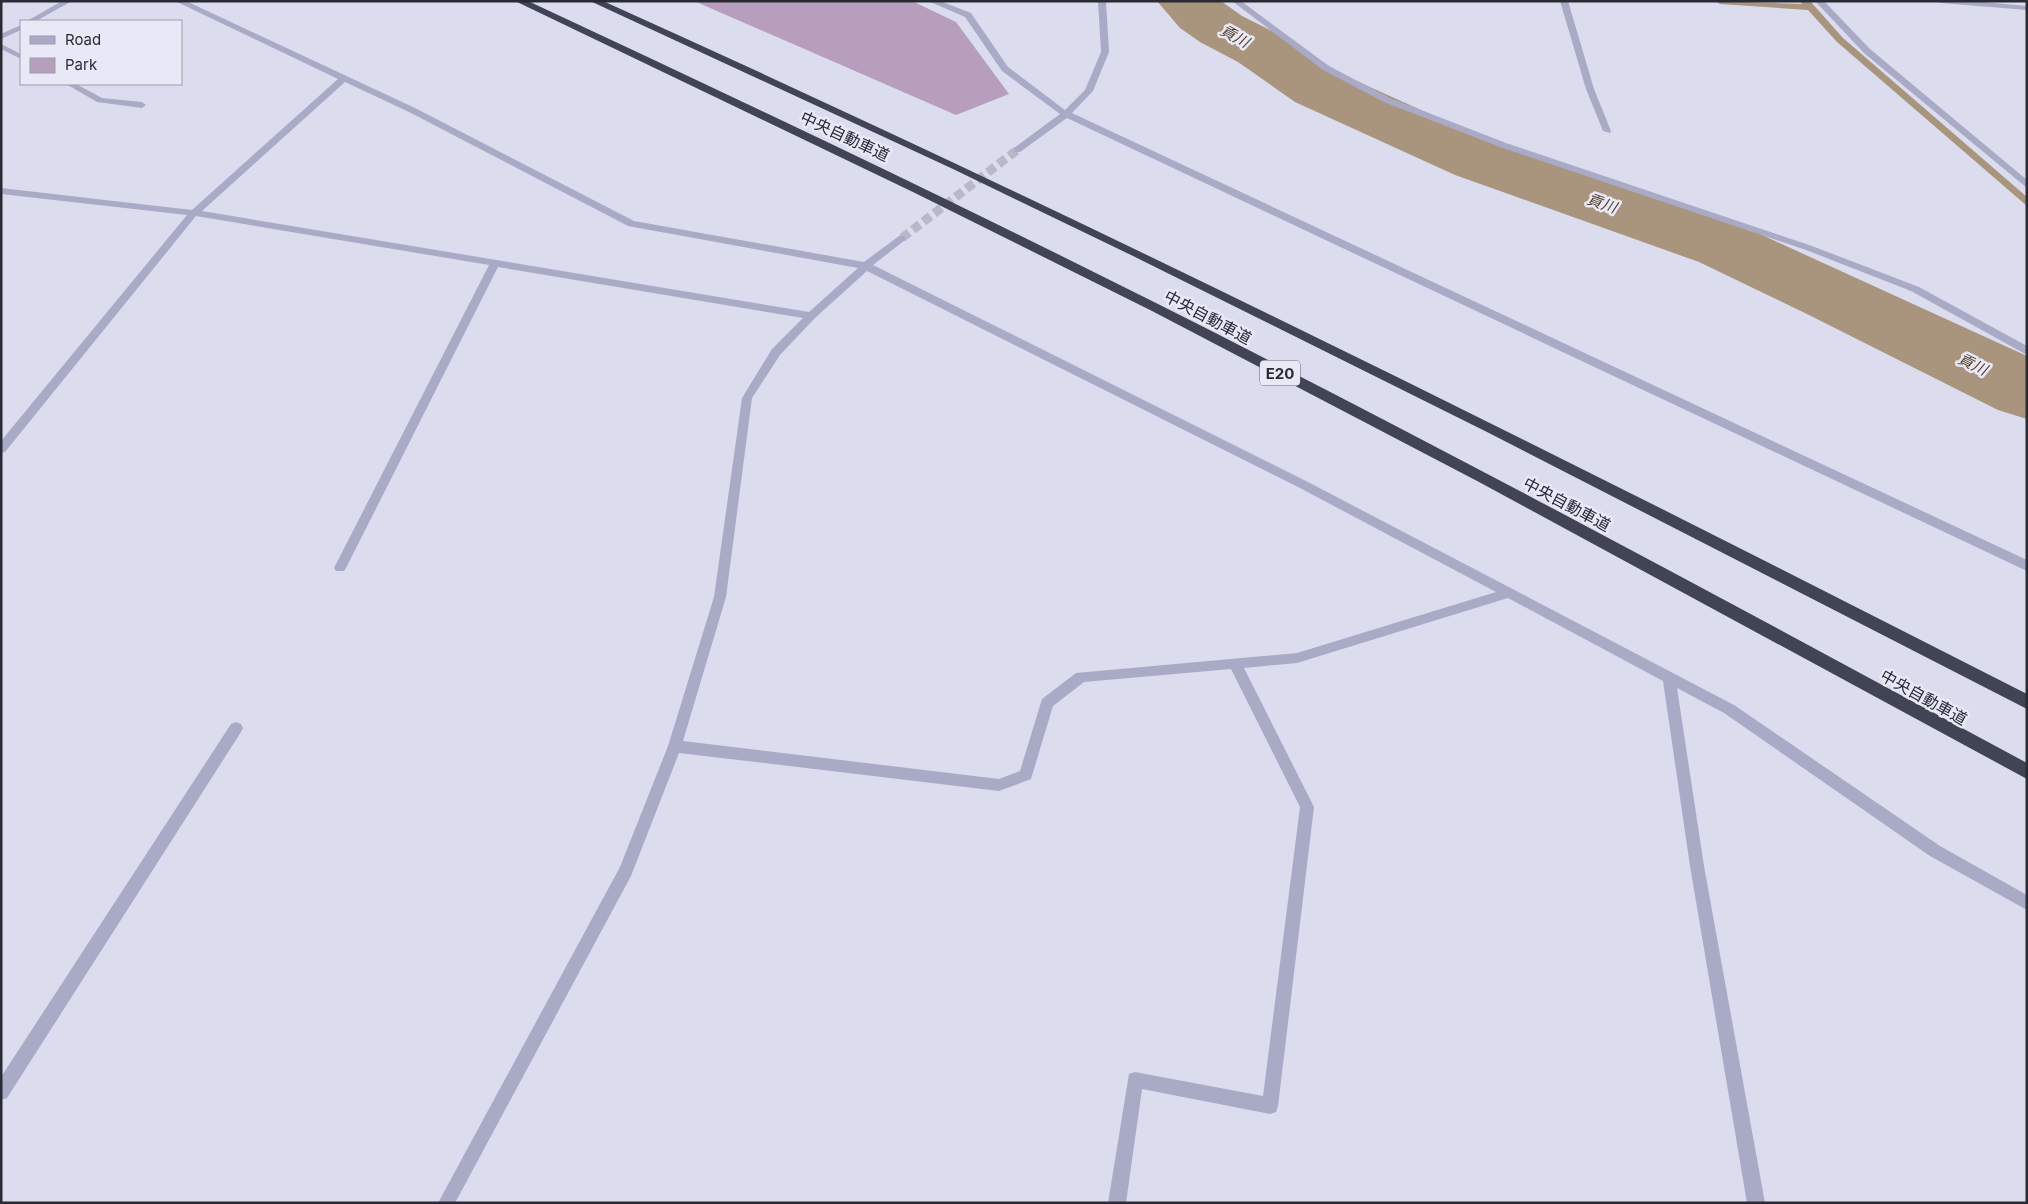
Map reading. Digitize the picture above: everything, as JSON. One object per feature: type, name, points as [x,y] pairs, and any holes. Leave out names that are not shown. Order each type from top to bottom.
[{"type":"highway","name":"中央自動車道","points":[[520,1],[874,168],[1158,309],[1674,579],[2027,772]]},
{"type":"highway","name":"中央自動車道","points":[[595,1],[913,145],[1192,279],[1688,528],[2027,702]]},
{"type":"street","points":[[33,20],[68,1]]},
{"type":"street","points":[[179,1],[412,110],[631,224],[866,266],[1304,485],[1729,709],[1935,851],[2027,903]]},
{"type":"street","points":[[932,1],[968,15],[1005,69],[1066,114],[2027,566]]},
{"type":"street","points":[[1017,150],[1066,114],[1089,91],[1105,52],[1102,1]]},
{"type":"street","points":[[1236,1],[1326,68],[1387,100],[1503,145],[1818,251],[1915,289],[2027,351]]},
{"type":"street","points":[[1564,1],[1590,89],[1607,131]]},
{"type":"street","points":[[1818,1],[1867,50],[2027,185]]},
{"type":"street","points":[[1941,1],[2027,8]]},
{"type":"street","points":[[1,37],[20,27]]},
{"type":"street","points":[[1,46],[20,56]]},
{"type":"street","points":[[1,449],[194,213],[344,78]]},
{"type":"street","points":[[72,85],[100,100],[142,105]]},
{"type":"street","points":[[1,191],[194,213],[811,316]]},
{"type":"street","points":[[446,1203],[626,871],[676,746],[720,597],[747,398],[776,352],[811,316],[866,266],[902,238]]},
{"type":"street","points":[[340,568],[495,263]]},
{"type":"street","points":[[676,746],[999,785],[1026,775],[1047,704],[1081,677],[1297,658],[1509,593]]},
{"type":"street","points":[[1117,1203],[1135,1080],[1270,1106],[1307,807],[1235,664]]},
{"type":"street","points":[[1668,678],[1697,866],[1756,1203]]},
{"type":"street","points":[[1,1092],[236,728]]},
{"type":"green space","points":[[694,1],[912,1],[956,22],[1009,94],[956,115]]},
{"type":"waterway","name":"貢川","points":[[1186,1],[1201,15],[1221,29],[1260,49],[1318,88],[1479,161],[1725,246],[1836,297],[2027,390]]},
{"type":"waterway","points":[[1720,1],[1809,7]]},
{"type":"waterway","points":[[1805,1],[1840,40],[2027,203]]},
{"type":"tunnel","points":[[902,238],[1017,150]]}]
